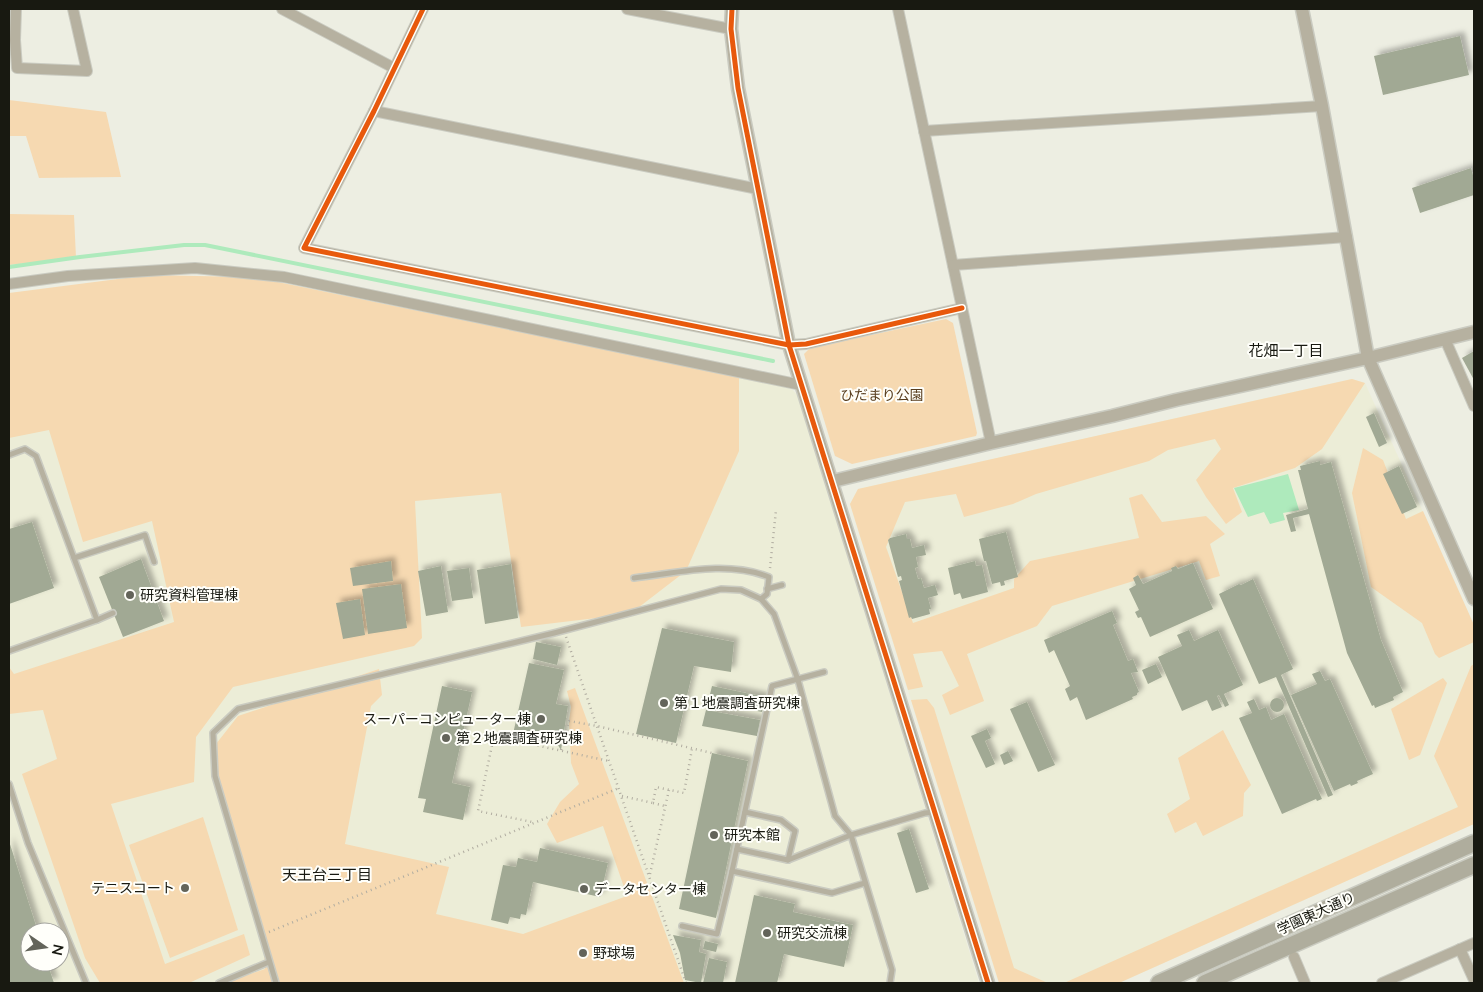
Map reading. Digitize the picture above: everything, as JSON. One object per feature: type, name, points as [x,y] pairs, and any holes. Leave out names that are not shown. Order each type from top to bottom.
[{"type":"main road","name":"学園東大通り","points":[[1159,983],[1474,843]]},
{"type":"main road","name":"学園東大通り","points":[[1205,983],[1474,865]]},
{"type":"street","points":[[16,9],[12,40],[17,68],[87,71],[73,9]]},
{"type":"street","points":[[282,9],[394,68]]},
{"type":"street","points":[[423,9],[374,111],[304,248],[789,345],[806,344],[962,308]]},
{"type":"street","points":[[627,9],[731,29]]},
{"type":"street","points":[[732,9],[731,29],[738,88],[789,345],[833,481],[988,983]]},
{"type":"street","points":[[898,9],[990,443]]},
{"type":"street","points":[[1302,9],[1322,106],[1368,358],[1474,599]]},
{"type":"street","points":[[924,131],[1322,106]]},
{"type":"street","points":[[374,111],[758,190]]},
{"type":"street","points":[[952,264],[1346,237]]},
{"type":"street","points":[[9,284],[68,276],[195,268],[284,277],[801,385]]},
{"type":"street","points":[[833,481],[1474,332]]},
{"type":"street","points":[[1445,339],[1474,406]]},
{"type":"street","points":[[1382,983],[1474,942]]},
{"type":"street","points":[[1460,949],[1474,980]]},
{"type":"street","points":[[1294,958],[1305,983]]},
{"type":"lane","points":[[9,455],[25,449],[36,456],[97,620]]},
{"type":"lane","points":[[74,558],[145,535],[154,562]]},
{"type":"lane","points":[[634,578],[719,568],[735,568],[753,571],[768,577],[767,594],[761,599]]},
{"type":"lane","points":[[768,589],[782,585]]},
{"type":"lane","points":[[276,983],[216,776],[213,733],[238,709],[564,630],[721,589],[741,590],[761,599],[774,614],[798,680],[835,816],[851,835],[892,970],[890,983]]},
{"type":"lane","points":[[9,651],[113,613]]},
{"type":"lane","points":[[682,926],[717,934],[772,686],[824,672]]},
{"type":"lane","points":[[9,784],[28,843],[86,983]]},
{"type":"lane","points":[[745,812],[781,820],[795,831],[788,860]]},
{"type":"lane","points":[[737,849],[788,860],[851,835],[925,813],[935,812]]},
{"type":"lane","points":[[732,871],[832,893],[865,883]]},
{"type":"lane","points":[[219,983],[269,962]]},
{"type":"path","points":[[768,577],[776,510]]},
{"type":"path","points":[[564,630],[686,983]]},
{"type":"path","points":[[561,750],[569,721],[712,753]]},
{"type":"path","points":[[479,733],[609,761]]},
{"type":"path","points":[[494,736],[478,810],[534,823]]},
{"type":"path","points":[[652,803],[656,787],[684,793],[692,749]]},
{"type":"path","points":[[261,935],[619,788]]},
{"type":"path","points":[[650,876],[669,790]]},
{"type":"path","points":[[622,796],[665,806]]},
{"type":"shaded area","points":[[268,280],[790,387],[798,396],[979,983],[9,983],[9,293]]},
{"type":"shaded area","points":[[1352,379],[1365,383],[1474,625],[1474,824],[1119,983],[999,983],[850,504],[858,489]]},
{"type":"shaded area","points":[[1288,474],[1299,510],[1283,513],[1285,520],[1270,524],[1264,512],[1248,517],[1234,488]]},
{"type":"green space","points":[[9,100],[106,112],[121,177],[39,178],[26,136],[9,136]]},
{"type":"green space","points":[[9,214],[74,215],[76,258],[9,265]]},
{"type":"green space","points":[[149,275],[245,277],[268,280],[739,377],[739,451],[686,571],[630,614],[521,627],[501,493],[415,501],[422,638],[414,646],[233,687],[196,737],[194,782],[111,804],[165,964],[244,934],[250,955],[189,983],[100,983],[85,958],[22,774],[57,759],[43,710],[9,714],[9,667],[14,674],[174,622],[152,521],[83,542],[49,430],[9,438],[9,293]]},
{"type":"green space","name":"ひだまり公園","points":[[946,319],[953,323],[977,433],[976,436],[852,464],[835,456],[804,354],[810,348]]},
{"type":"green space","points":[[1352,379],[1365,383],[1322,449],[1295,468],[1233,488],[1242,512],[1226,524],[1196,480],[1221,449],[1215,439],[1168,450],[1149,461],[1036,494],[1013,504],[964,517],[956,494],[905,502],[886,547],[913,623],[1014,588],[1014,579],[1030,561],[1139,538],[1129,498],[1142,494],[1162,522],[1206,516],[1225,534],[1210,544],[1220,576],[1206,580],[1199,561],[1052,606],[1037,626],[967,654],[984,701],[950,715],[942,695],[959,686],[942,651],[913,654],[923,687],[908,690],[850,504],[858,489]]},
{"type":"green space","points":[[1363,448],[1383,460],[1406,519],[1423,511],[1474,625],[1474,642],[1439,658],[1435,654],[1422,623],[1371,587],[1352,493]]},
{"type":"green space","points":[[1474,664],[1474,824],[1119,983],[1064,983],[1458,807],[1434,756],[1471,666]]},
{"type":"green space","points":[[379,669],[382,695],[371,706],[345,844],[449,867],[436,914],[523,934],[627,896],[603,826],[557,843],[547,824],[560,802],[579,784],[571,763],[569,721],[571,707],[567,691],[575,688],[684,983],[224,983],[265,969],[263,928],[214,770],[216,744],[238,716]]},
{"type":"green space","points":[[1443,678],[1447,683],[1420,755],[1409,760],[1391,709]]},
{"type":"green space","points":[[927,699],[934,708],[1014,968],[1048,983],[999,983],[911,700]]},
{"type":"green space","points":[[1223,730],[1251,785],[1244,793],[1243,816],[1203,836],[1196,822],[1175,833],[1167,814],[1190,799],[1178,758]]},
{"type":"green space","name":"テニスコート","points":[[203,817],[238,930],[170,958],[129,845]]},
{"type":"building","points":[[1460,36],[1469,75],[1383,95],[1374,56]]},
{"type":"building","points":[[1471,168],[1474,179],[1474,195],[1420,213],[1412,188]]},
{"type":"building","points":[[1474,351],[1474,380],[1462,358]]},
{"type":"building","points":[[1374,413],[1387,443],[1379,447],[1366,417]]},
{"type":"building","points":[[1320,461],[1320,465],[1331,462],[1381,640],[1403,692],[1393,697],[1394,700],[1375,708],[1374,705],[1372,706],[1347,653],[1309,514],[1293,518],[1296,531],[1291,532],[1286,515],[1308,509],[1298,470],[1301,470],[1300,466]]},
{"type":"building","points":[[1399,466],[1417,507],[1402,514],[1383,474]]},
{"type":"building","points":[[32,522],[54,588],[9,604],[9,529]]},
{"type":"building","points":[[1006,532],[1018,577],[1004,581],[1005,585],[1001,586],[1000,582],[992,584],[979,539]]},
{"type":"building","points":[[906,534],[907,539],[910,539],[912,548],[924,545],[926,555],[916,557],[918,567],[915,568],[918,579],[921,578],[924,588],[935,585],[938,595],[928,598],[931,609],[929,609],[930,614],[912,619],[911,617],[909,618],[899,581],[902,580],[901,576],[898,577],[888,540]]},
{"type":"building","name":"研究資料管理棟","points":[[141,559],[164,621],[123,637],[99,577]]},
{"type":"building","points":[[391,561],[393,581],[353,586],[350,568]]},
{"type":"building","points":[[975,561],[976,566],[982,565],[988,592],[962,599],[960,593],[954,595],[948,568]]},
{"type":"building","points":[[1193,563],[1213,609],[1150,637],[1141,617],[1138,618],[1135,612],[1139,610],[1129,589],[1136,585],[1133,578],[1138,575],[1143,584],[1172,571],[1171,568],[1176,566],[1178,569]]},
{"type":"building","points":[[511,564],[518,618],[485,624],[477,570]]},
{"type":"building","points":[[441,566],[448,612],[426,616],[418,571]]},
{"type":"building","points":[[469,568],[473,598],[452,601],[447,571]]},
{"type":"building","points":[[1253,579],[1293,669],[1281,675],[1333,795],[1328,797],[1276,677],[1259,684],[1219,594]]},
{"type":"building","points":[[401,584],[407,628],[368,634],[362,589]]},
{"type":"building","points":[[360,599],[365,635],[343,639],[336,603]]},
{"type":"building","points":[[1112,611],[1117,623],[1113,625],[1128,661],[1133,659],[1138,672],[1131,673],[1139,692],[1132,697],[1133,699],[1086,720],[1077,697],[1070,701],[1065,689],[1070,686],[1054,650],[1049,653],[1044,640]]},
{"type":"building","name":"第１地震調査研究棟","points":[[662,628],[734,642],[731,672],[694,666],[676,743],[636,734]]},
{"type":"building","points":[[1189,630],[1194,641],[1218,630],[1243,685],[1224,694],[1229,705],[1225,707],[1219,695],[1217,696],[1222,707],[1212,711],[1207,700],[1182,711],[1158,657],[1182,646],[1177,635]]},
{"type":"building","points":[[536,642],[561,647],[557,665],[533,659]]},
{"type":"building","name":"スーパーコンピューター棟","points":[[529,663],[564,670],[556,704],[568,706],[561,750],[550,732],[549,743],[513,734]]},
{"type":"building","points":[[1156,664],[1162,677],[1148,684],[1142,670]]},
{"type":"building","points":[[1320,671],[1325,681],[1330,679],[1373,774],[1357,781],[1358,783],[1351,786],[1350,784],[1334,791],[1291,695],[1317,684],[1312,674]]},
{"type":"building","name":"第２地震調査研究棟","points":[[442,686],[472,692],[452,783],[470,787],[463,820],[423,812],[426,799],[418,798]]},
{"type":"building","points":[[712,686],[765,697],[762,712],[708,702]]},
{"type":"building","points":[[1274,698],[1280,698],[1284,705],[1280,712],[1274,712],[1270,708],[1270,702]]},
{"type":"building","points":[[1254,699],[1259,710],[1266,707],[1271,720],[1284,714],[1322,799],[1317,801],[1316,799],[1282,814],[1239,718],[1252,713],[1247,702]]},
{"type":"building","points":[[1027,702],[1055,765],[1038,772],[1010,709]]},
{"type":"building","points":[[706,710],[760,720],[757,736],[702,726]]},
{"type":"building","points":[[987,729],[991,738],[985,741],[995,764],[986,768],[971,736]]},
{"type":"building","points":[[1008,751],[1013,761],[1004,765],[1000,755]]},
{"type":"building","name":"研究本館","points":[[712,753],[748,761],[716,918],[679,909]]},
{"type":"building","points":[[909,829],[929,889],[916,893],[897,833]]},
{"type":"building","points":[[9,841],[35,922],[20,922],[20,972],[50,972],[54,983],[9,983]]},
{"type":"building","name":"データセンター棟","points":[[540,848],[608,863],[600,897],[533,882],[526,915],[521,914],[520,919],[510,917],[508,924],[491,920],[503,865],[516,867],[518,858],[537,862]]},
{"type":"building","points":[[754,895],[795,904],[793,912],[853,925],[844,967],[784,954],[777,983],[735,983]]},
{"type":"building","points":[[673,935],[701,940],[699,952],[706,954],[701,983],[685,980],[680,953]]},
{"type":"building","points":[[705,941],[718,944],[716,952],[703,949]]},
{"type":"building","points":[[709,958],[727,962],[723,983],[703,983]]},
{"type":"waterway","points":[[9,267],[184,245],[205,245],[773,361]]},
{"type":"cycle path","points":[[423,9],[374,111],[304,248],[789,345],[806,344],[962,308]]},
{"type":"cycle path","points":[[732,9],[731,29],[738,88],[789,345],[988,983]]},
{"type":"place","name":"研究資料管理棟","points":[[130,595]]},
{"type":"place","name":"第１地震調査研究棟","points":[[664,703]]},
{"type":"place","name":"スーパーコンピューター棟","points":[[541,719]]},
{"type":"place","name":"第２地震調査研究棟","points":[[446,738]]},
{"type":"place","name":"研究本館","points":[[714,835]]},
{"type":"place","name":"テニスコート","points":[[185,888]]},
{"type":"place","name":"データセンター棟","points":[[584,889]]},
{"type":"place","name":"研究交流棟","points":[[767,933]]},
{"type":"place","name":"野球場","points":[[583,953]]},
{"type":"district","name":"花畑一丁目","points":[[1286,351]]},
{"type":"district","name":"天王台三丁目","points":[[327,875]]}]
